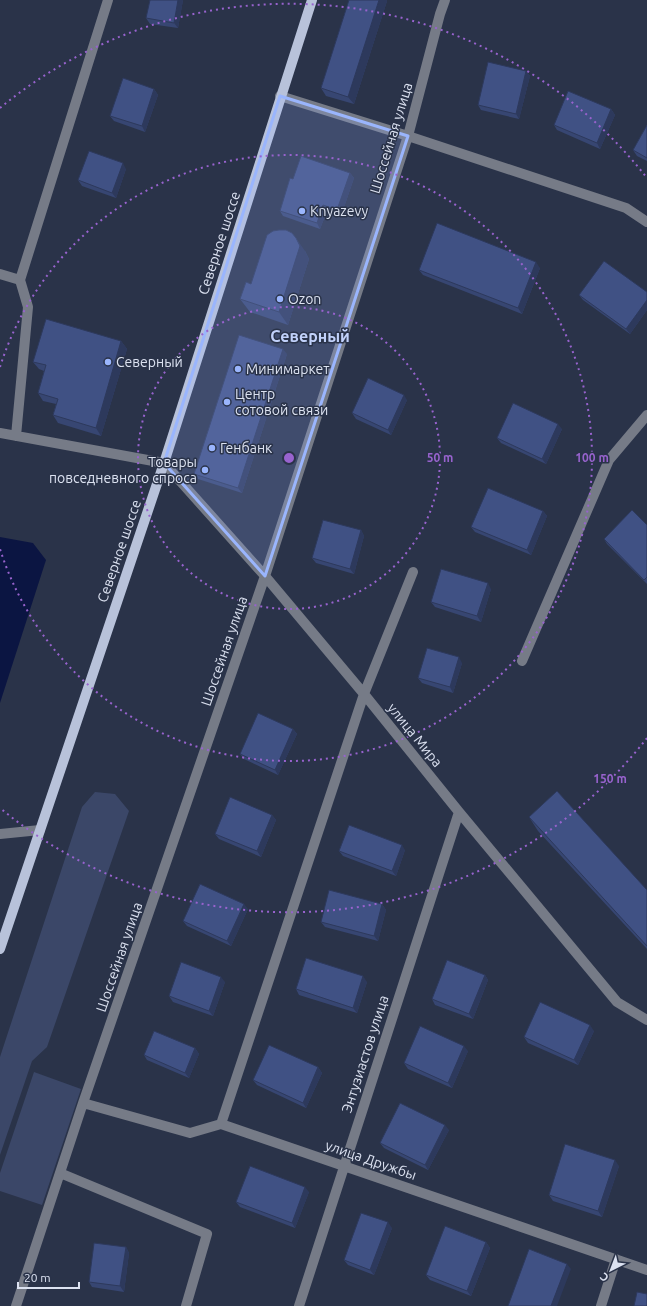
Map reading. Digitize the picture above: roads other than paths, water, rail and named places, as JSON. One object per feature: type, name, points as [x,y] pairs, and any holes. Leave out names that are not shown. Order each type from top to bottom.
[{"type":"main road","name":"Северное шоссе","points":[[0,949],[164,463],[280,96],[312,0]]},
{"type":"street","points":[[16,436],[28,307],[20,280],[108,0]]},
{"type":"street","name":"Шоссейная улица","points":[[16,1306],[83,1103],[265,576],[408,136],[445,0]]},
{"type":"street","points":[[280,96],[408,136],[626,208],[647,222]]},
{"type":"street","points":[[0,274],[20,280]]},
{"type":"street","points":[[522,661],[609,460],[647,415]]},
{"type":"street","points":[[0,433],[164,463]]},
{"type":"street","name":"улица Мира","points":[[164,463],[265,576],[617,1002],[647,1020]]},
{"type":"street","points":[[83,1103],[190,1133],[220,1124],[364,694],[413,572]]},
{"type":"street","name":"Энтузиастов улица","points":[[299,1306],[459,812]]},
{"type":"street","points":[[0,834],[40,830]]},
{"type":"street","name":"улица Дружбы","points":[[220,1124],[647,1270]]},
{"type":"street","points":[[60,1174],[207,1234],[186,1306]]},
{"type":"street","points":[[601,1306],[616,1259]]},
{"type":"place","name":"Knyazevy","points":[[302,211]]},
{"type":"place","name":"Ozon","points":[[280,299]]},
{"type":"place","name":"Северный","points":[[108,362]]},
{"type":"place","name":"Минимаркет","points":[[238,369]]},
{"type":"place","name":"Центр сотовой связи","points":[[227,402]]},
{"type":"place","name":"Генбанк","points":[[212,448]]},
{"type":"place","name":"Товары повседневного спроса","points":[[205,470]]},
{"type":"district","name":"Северный","points":[[310,336]]}]
